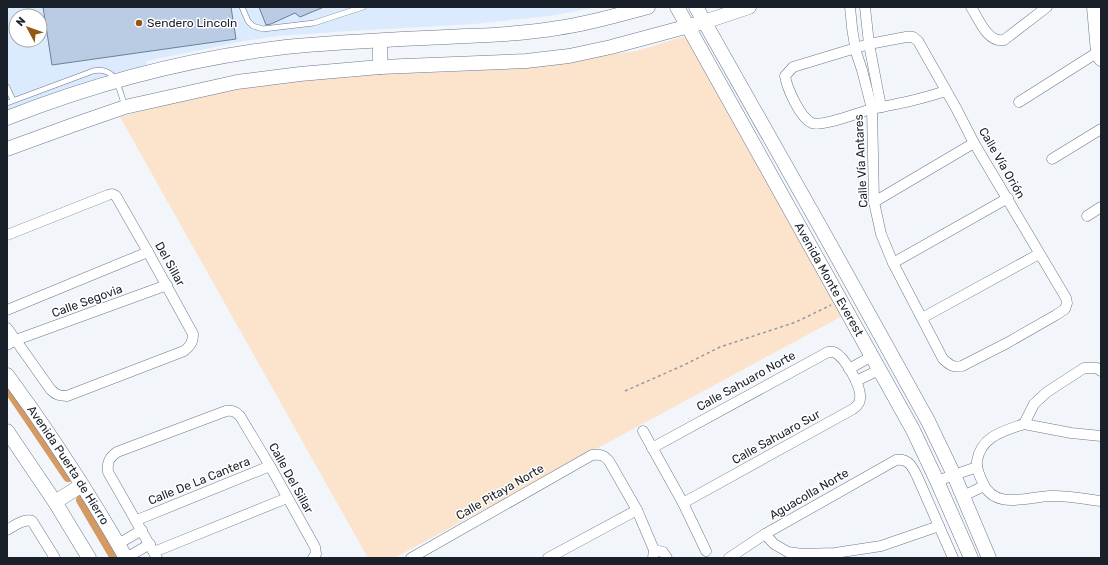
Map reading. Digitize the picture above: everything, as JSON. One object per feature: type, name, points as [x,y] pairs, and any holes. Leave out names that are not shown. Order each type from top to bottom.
[{"type":"street","points":[[7,118],[75,93],[116,81],[232,55],[287,47],[517,34],[596,21],[648,7]]},
{"type":"street","name":"Avenida Monte Everest","points":[[677,7],[913,430],[970,558]]},
{"type":"street","name":"Avenida Monte Everest","points":[[696,7],[928,421],[954,475],[988,554]]},
{"type":"street","points":[[7,149],[125,107],[237,82],[300,74],[380,67],[504,62],[569,56],[611,47],[704,22],[734,9],[749,7]]},
{"type":"street","name":"Calle Vía Antares","points":[[850,7],[851,29],[855,48],[876,108]]},
{"type":"street","name":"Calle Vía Antares","points":[[865,7],[876,108],[874,202],[881,234],[893,263],[943,359],[955,368]]},
{"type":"street","points":[[971,7],[989,35],[998,41],[1004,40],[1048,7]]},
{"type":"street","points":[[1019,102],[1099,56],[1094,7]]},
{"type":"street","name":"Calle Vía Orión","points":[[869,44],[906,37],[913,38],[918,41],[974,143],[1066,298],[1067,303],[1065,309],[1056,315],[1007,343],[962,366],[955,368]]},
{"type":"street","points":[[380,41],[380,67]]},
{"type":"street","points":[[869,44],[793,67],[785,76],[789,90],[802,114],[808,121],[813,124],[826,123],[876,108],[902,103],[946,91]]},
{"type":"street","points":[[1052,159],[1101,129]]},
{"type":"street","points":[[874,202],[974,143]]},
{"type":"street","name":"Del Sillar","points":[[7,235],[108,195],[112,194],[116,196],[193,334],[193,341],[184,351],[67,396],[61,396],[51,390],[12,343]]},
{"type":"street","points":[[893,263],[1008,198]]},
{"type":"street","points":[[1087,216],[1101,207]]},
{"type":"street","name":"Calle Segovia","points":[[7,310],[148,252]]},
{"type":"street","points":[[922,318],[1039,254]]},
{"type":"street","name":"Calle Segovia","points":[[12,343],[167,285]]},
{"type":"street","points":[[7,328],[12,343]]},
{"type":"street","points":[[853,375],[872,356],[887,349]]},
{"type":"street","name":"Calle Sahuaro Norte","points":[[652,448],[828,352],[836,354],[853,375]]},
{"type":"street","points":[[1024,424],[1034,404],[1048,392],[1084,368],[1099,369]]},
{"type":"street","points":[[853,375],[879,370]]},
{"type":"street","name":"Avenida Puerta de Hierro","points":[[7,375],[82,485],[126,558]]},
{"type":"street","name":"Calle Sahuaro Sur","points":[[683,504],[853,409],[860,401],[861,397],[853,375]]},
{"type":"street","name":"Calle Del Sillar","points":[[137,520],[108,472],[107,464],[110,458],[117,452],[226,410],[232,410],[237,412],[270,466],[315,547],[316,554],[314,558]]},
{"type":"street","points":[[1101,436],[1071,433],[1024,424],[995,436],[985,442],[980,449],[977,467],[984,486],[992,494],[1001,499],[1012,501],[1050,496],[1101,501]]},
{"type":"street","points":[[7,431],[55,502],[89,558]]},
{"type":"street","points":[[643,431],[683,504],[706,551]]},
{"type":"street","name":"Calle Pitaya Norte","points":[[410,558],[592,455],[599,454],[604,456],[609,461],[637,510]]},
{"type":"street","name":"Aguacolla Norte","points":[[729,558],[765,534],[896,460],[905,460],[910,464],[917,476],[939,526]]},
{"type":"street","name":"Calle De La Cantera","points":[[137,520],[270,466]]},
{"type":"street","points":[[937,481],[977,467]]},
{"type":"street","points":[[55,502],[82,485]]},
{"type":"street","points":[[963,496],[984,486]]},
{"type":"street","points":[[126,558],[154,551],[287,498]]},
{"type":"street","points":[[548,558],[637,510],[654,554],[663,552],[667,558]]},
{"type":"street","points":[[7,530],[24,520],[32,521],[55,558]]},
{"type":"street","points":[[137,520],[154,551]]},
{"type":"street","points":[[765,534],[774,544],[788,552],[802,554],[835,553],[882,546],[939,526],[953,558]]},
{"type":"street","points":[[118,544],[142,530]]},
{"type":"street","points":[[970,558],[988,554]]},
{"type":"lane","points":[[242,7],[248,21],[253,26],[263,29],[314,23],[363,7]]},
{"type":"lane","points":[[7,103],[101,69],[108,71],[116,81],[125,107]]},
{"type":"lane","points":[[7,87],[13,100]]},
{"type":"path","points":[[625,391],[684,365],[720,347],[796,322],[841,300]]},
{"type":"shaded area","name":"Sendero Lincoln","points":[[7,7],[598,7],[549,16],[474,24],[278,36],[244,41],[146,61],[148,67],[7,113]]},
{"type":"shaded area","points":[[689,35],[846,314],[394,558],[368,558],[120,117],[185,100],[235,90],[300,80],[383,73],[453,72],[554,63],[637,51]]},
{"type":"building","name":"Sendero Lincoln","points":[[231,7],[236,39],[52,65],[48,39],[48,8],[43,8]]},
{"type":"building","name":"Sendero Lincoln","points":[[259,7],[324,7],[300,17],[295,13],[266,25]]},
{"type":"waterway","points":[[7,387],[68,477]]},
{"type":"waterway","points":[[81,500],[115,558]]},
{"type":"place","name":"Sendero Lincoln","points":[[139,23]]}]
